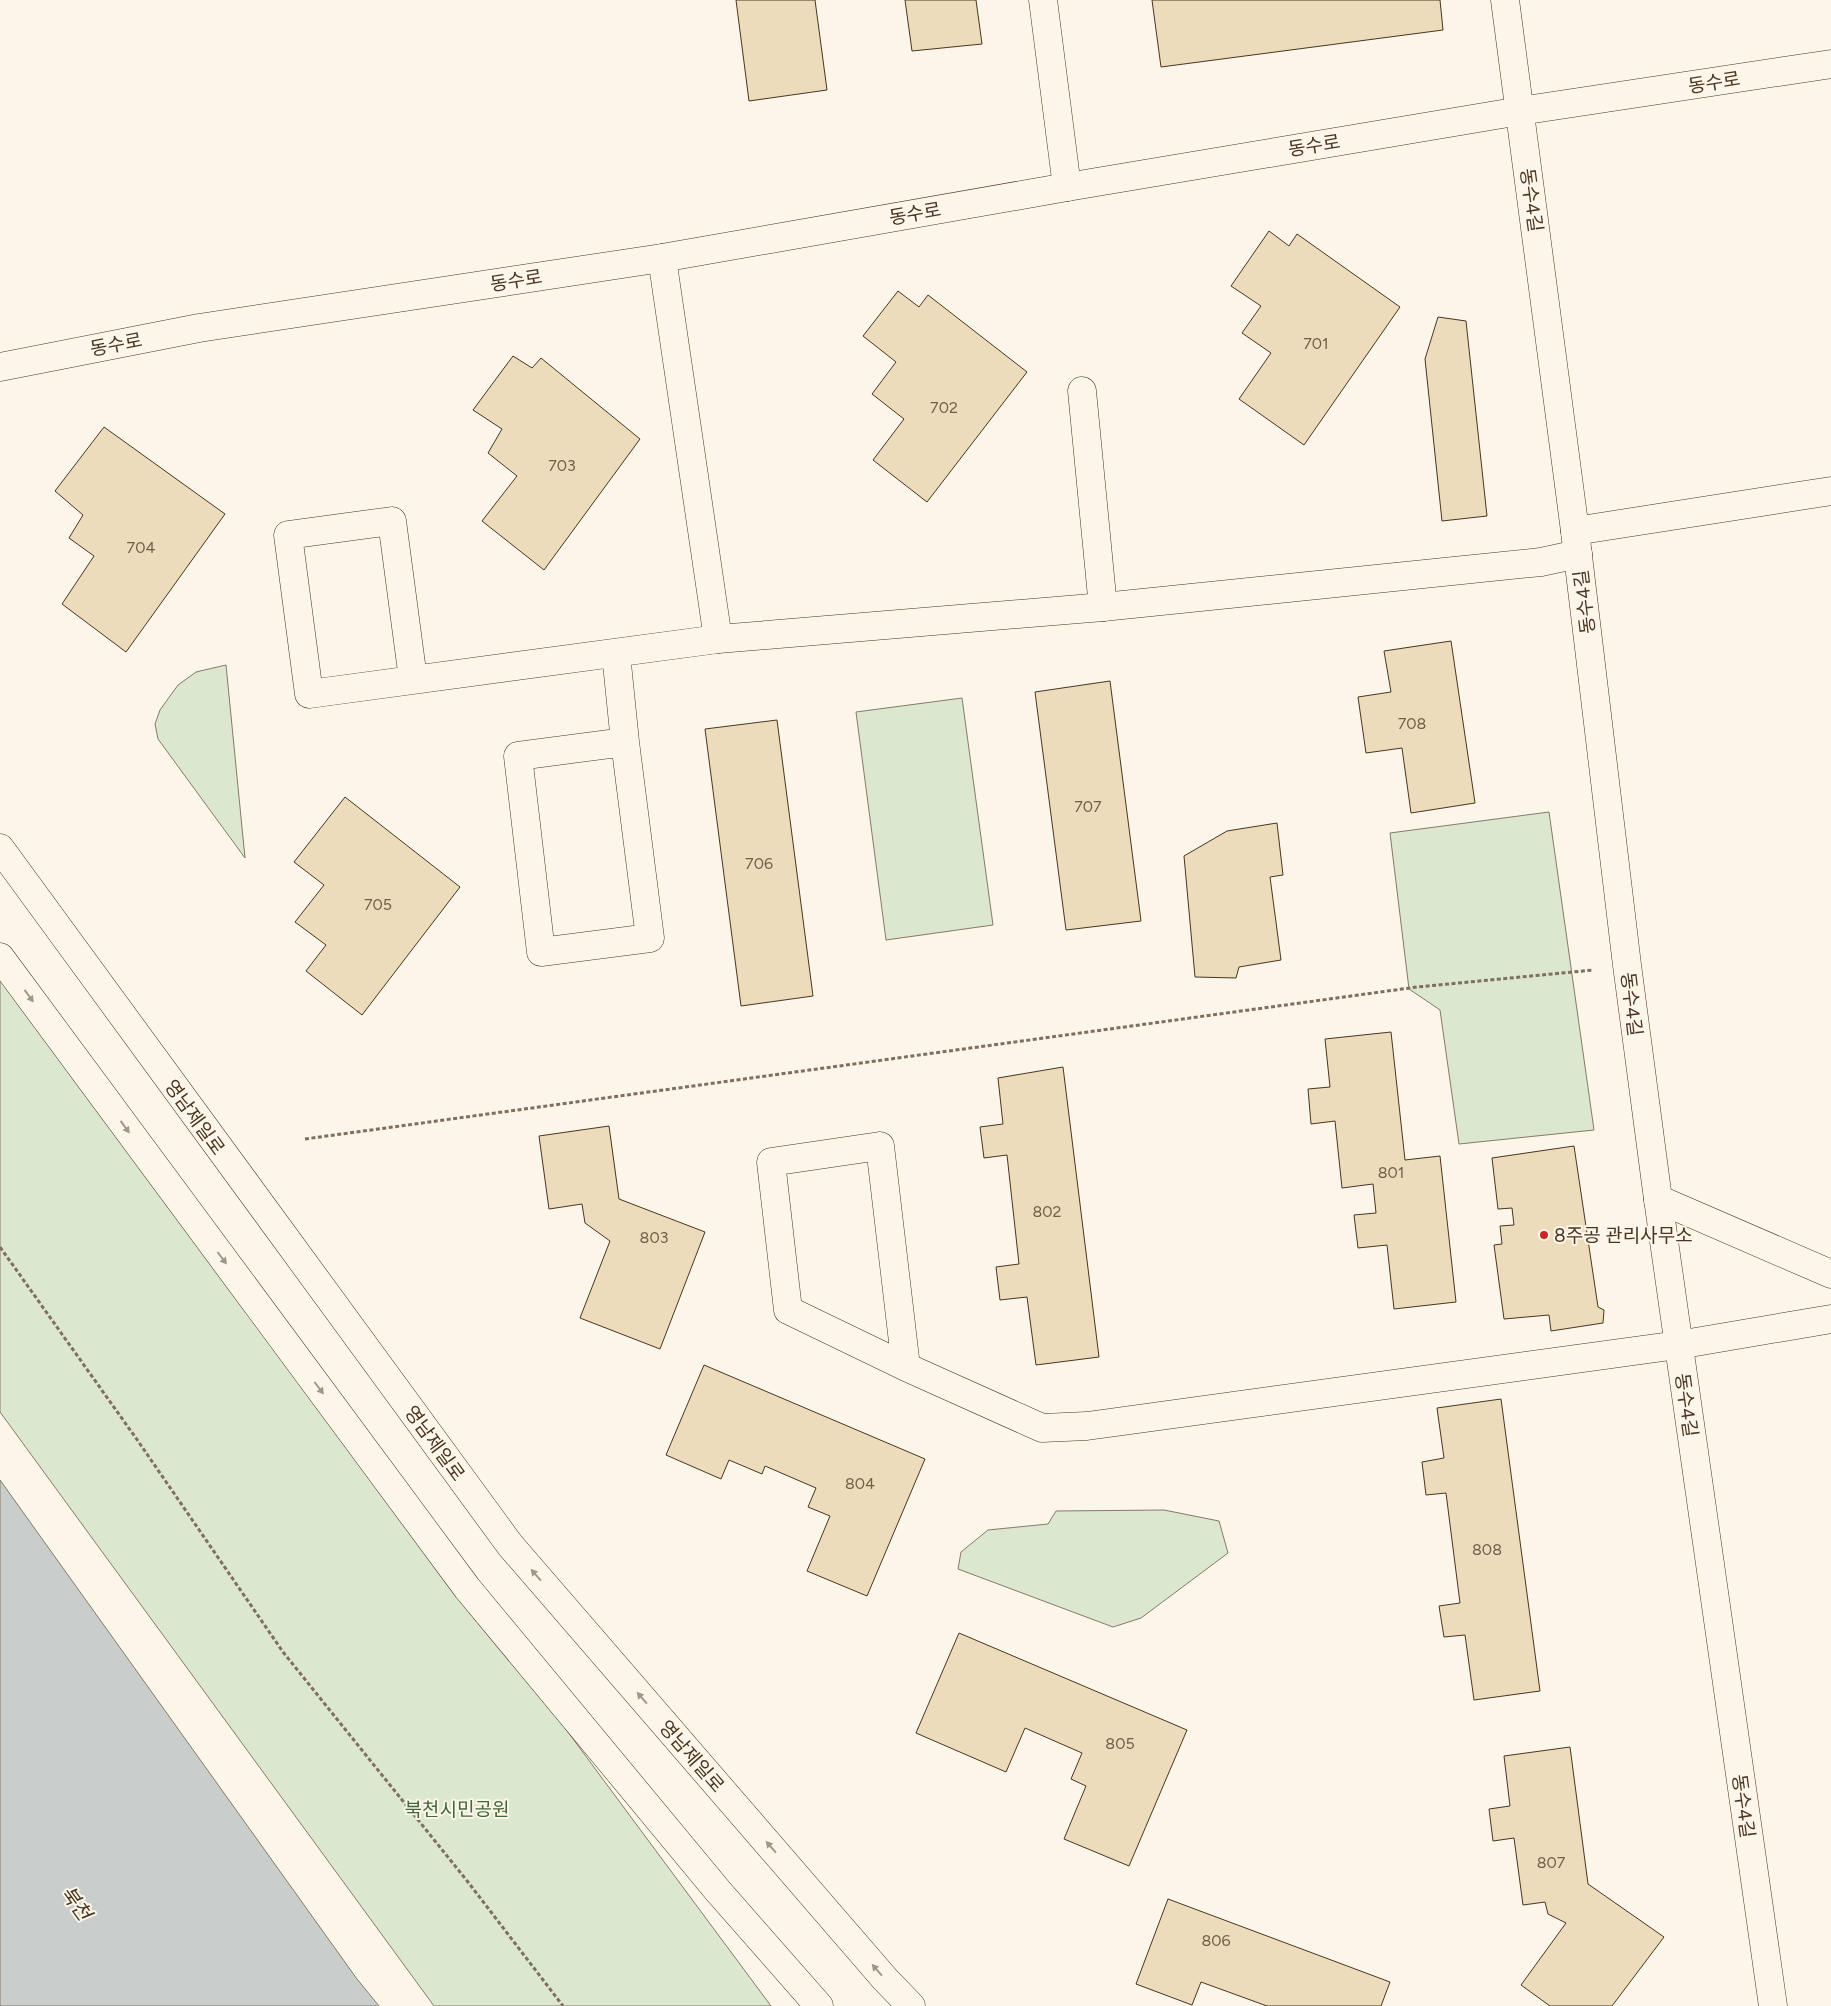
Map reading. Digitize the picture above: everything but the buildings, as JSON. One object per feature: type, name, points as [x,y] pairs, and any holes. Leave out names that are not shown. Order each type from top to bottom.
[{"type":"street","points":[[1043,0],[1068,186]]},
{"type":"street","name":"동수4길","points":[[1505,0],[1577,543],[1627,965],[1658,1199],[1773,2006]]},
{"type":"street","name":"동수로","points":[[0,367],[199,328],[662,258],[1068,186],[1520,111],[1831,64]]},
{"type":"street","points":[[662,258],[718,639]]},
{"type":"street","points":[[1082,392],[1103,607]]},
{"type":"street","points":[[413,679],[392,521],[288,535],[308,694],[718,639],[1103,607],[1531,563],[1577,543],[1831,491]]},
{"type":"street","points":[[616,654],[625,742],[650,938],[541,952],[518,756],[625,742]]},
{"type":"street","name":"영남제일로","points":[[0,848],[510,1545],[885,1979],[911,2006]]},
{"type":"street","points":[[0,957],[468,1588],[718,1891],[819,2006]]},
{"type":"street","points":[[906,1367],[880,1146],[772,1162],[788,1310],[906,1367],[1042,1428],[1097,1424],[1678,1346],[1831,1319]]},
{"type":"street","points":[[1658,1199],[1831,1274]]},
{"type":"path","points":[[305,1139],[1417,988],[1594,970]]},
{"type":"path","points":[[0,1247],[138,1441],[283,1652],[468,1882],[563,2006]]},
{"type":"green space","points":[[226,665],[245,858],[158,739],[155,724],[160,710],[178,685],[196,672]]},
{"type":"green space","points":[[962,698],[993,925],[886,940],[856,712]]},
{"type":"green space","points":[[1549,812],[1594,1130],[1459,1144],[1440,1010],[1409,989],[1390,833]]},
{"type":"green space","name":"북천시민공원","points":[[0,966],[771,2006],[434,2006],[0,1412]]},
{"type":"green space","points":[[1164,1510],[1219,1521],[1228,1553],[1141,1618],[1113,1627],[958,1569],[961,1552],[988,1530],[1048,1524],[1056,1511]]},
{"type":"water","name":"북천","points":[[0,1480],[357,1979],[379,2006],[0,2006]]},
{"type":"place","name":"8주공 관리사무소","points":[[1544,1235]]}]
